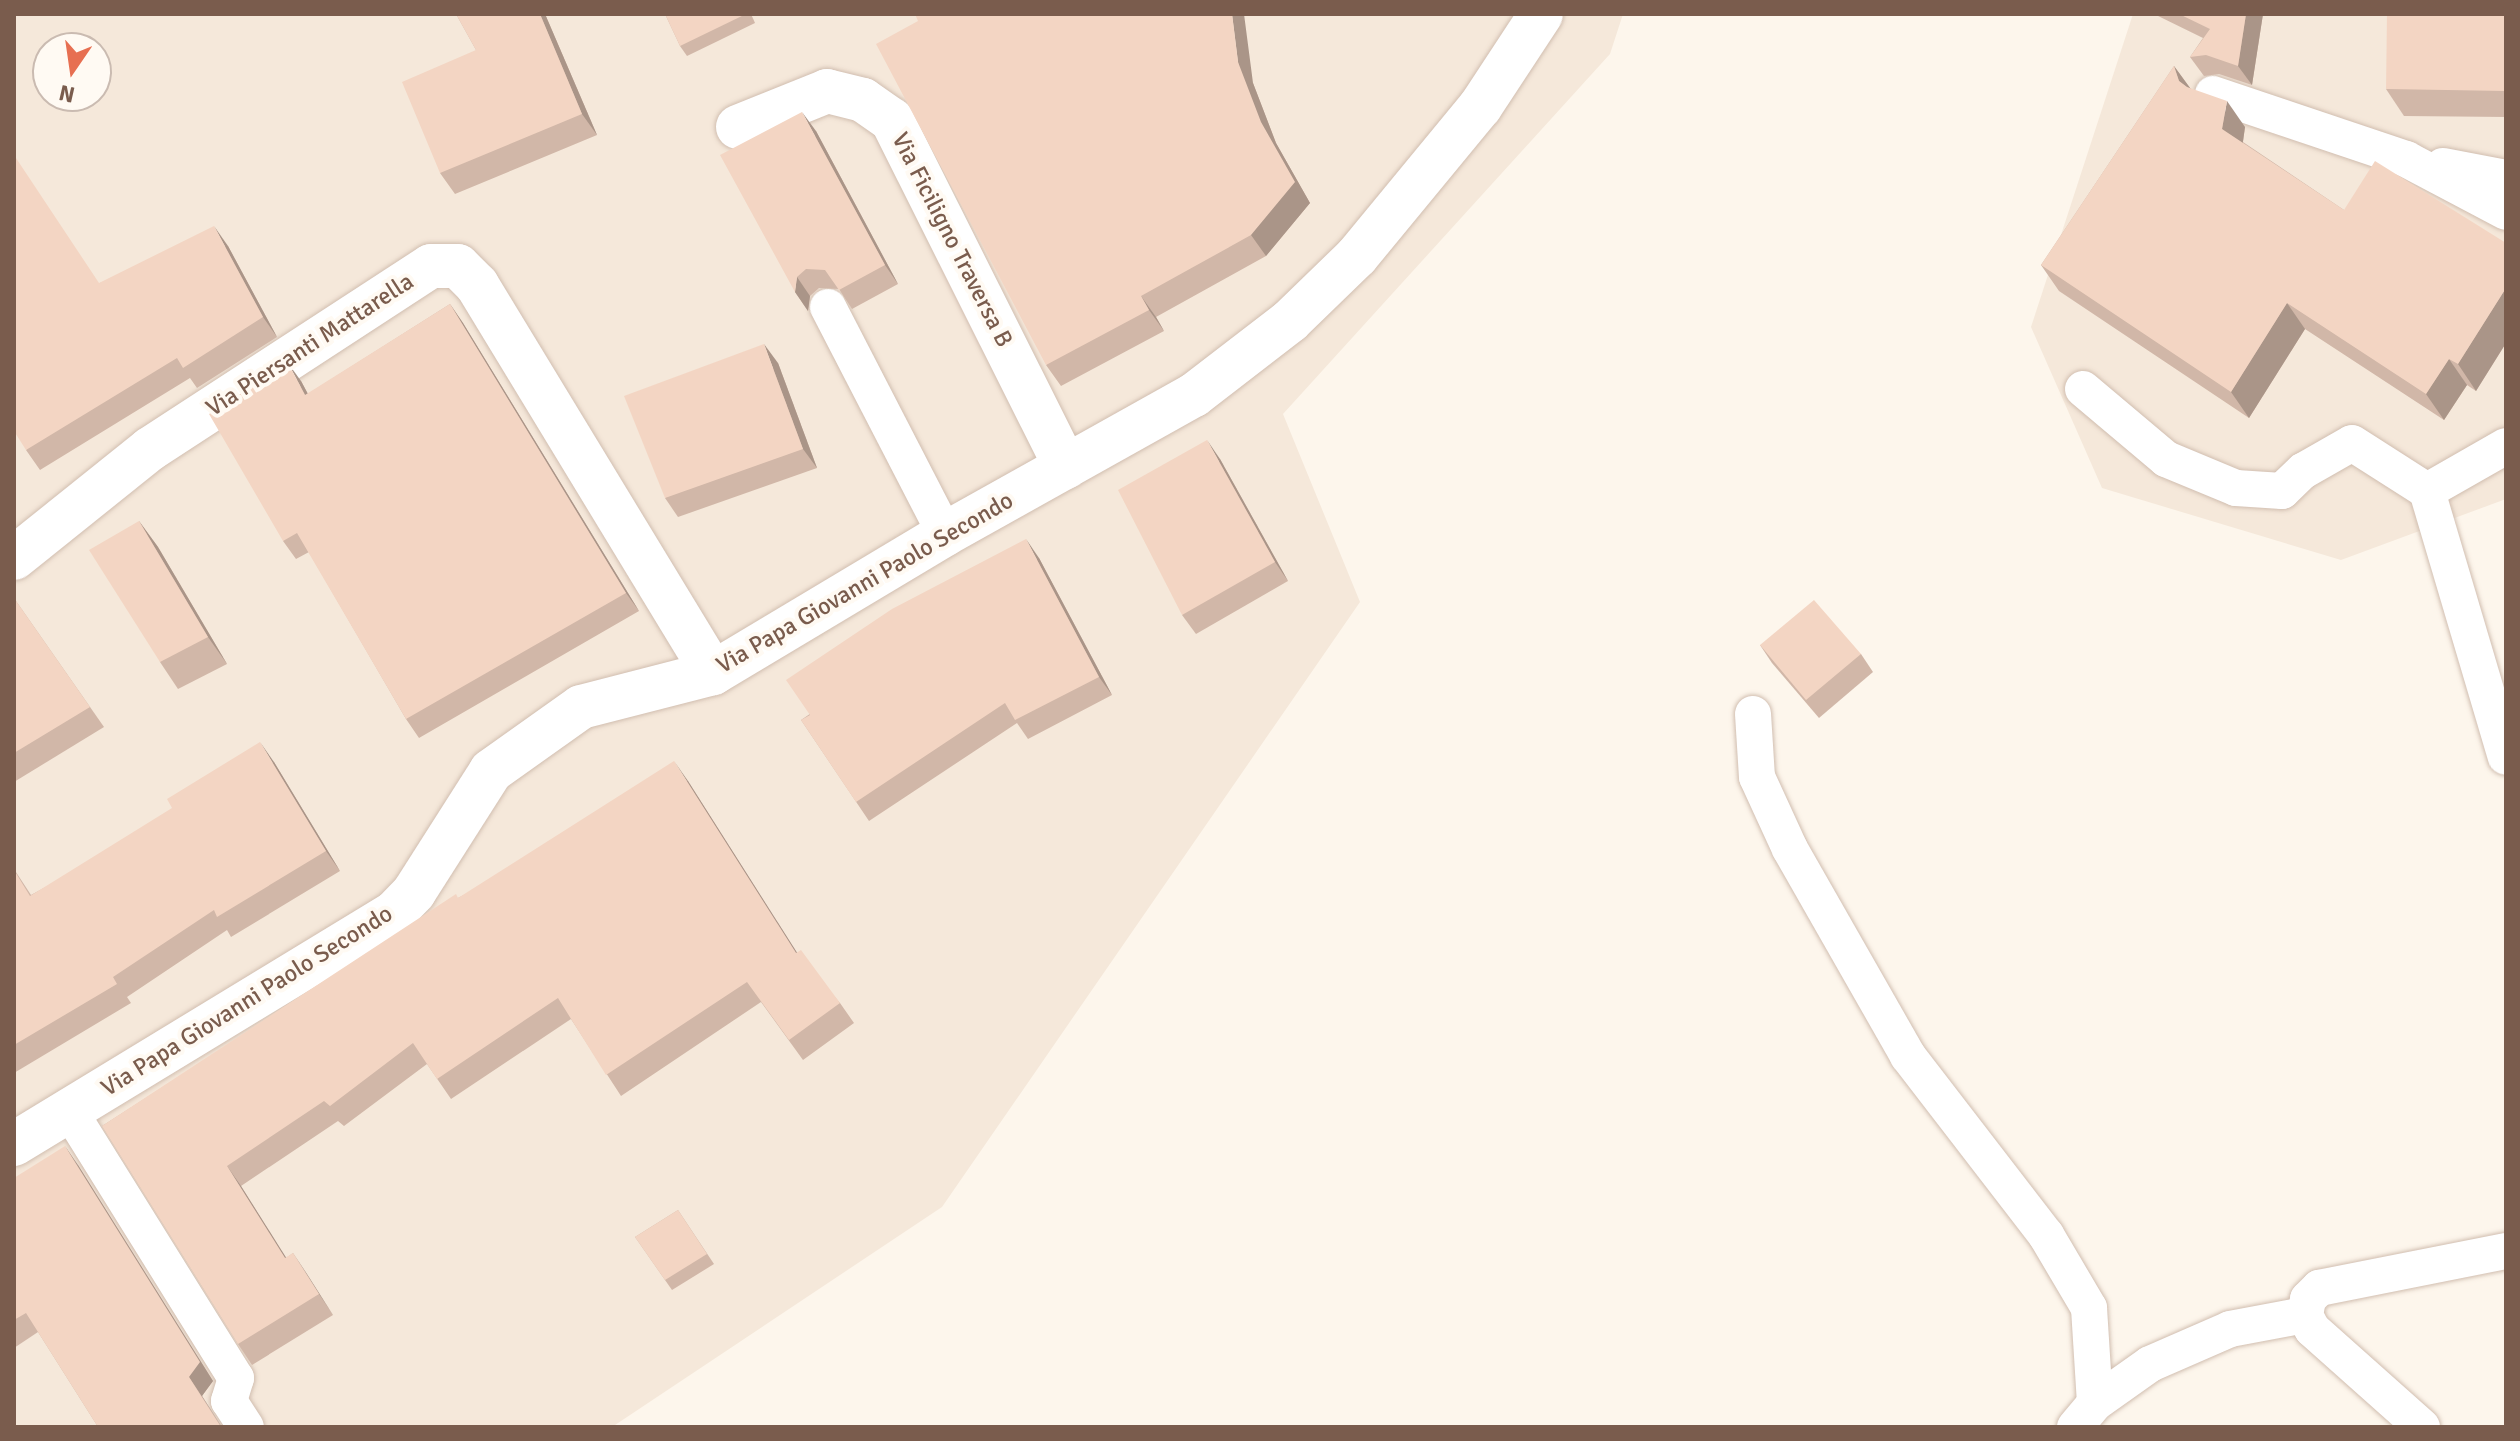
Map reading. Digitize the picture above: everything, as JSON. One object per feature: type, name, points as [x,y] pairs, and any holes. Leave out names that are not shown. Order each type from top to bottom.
[{"type":"street","name":"Via Papa Giovanni Paolo Secondo","points":[[14,1144],[393,914],[414,892],[491,771],[581,707],[713,673],[945,534],[1194,395],[1290,321],[1357,256],[1480,107],[1541,14]]},
{"type":"street","name":"Via Ficiligno Traversa B","points":[[738,127],[827,91],[863,100],[892,120],[1066,467]]},
{"type":"street","name":"Via Piersanti Mattarella","points":[[20,540],[150,449],[431,266],[458,266],[477,285],[713,673]]},
{"type":"lane","points":[[2213,94],[2406,159],[2506,178]]},
{"type":"lane","points":[[2406,159],[2506,212]]},
{"type":"lane","points":[[828,307],[945,534]]},
{"type":"lane","points":[[2083,389],[2166,459],[2236,488],[2282,491],[2303,471],[2352,443],[2427,491],[2506,757]]},
{"type":"lane","points":[[2427,491],[2506,446]]},
{"type":"lane","points":[[1753,714],[1757,777],[1790,849],[1908,1056],[2046,1235],[2089,1308],[2085,1415]]},
{"type":"lane","points":[[69,1110],[236,1378],[229,1401],[246,1427]]},
{"type":"lane","points":[[2422,1427],[2312,1329],[2305,1315],[2308,1299],[2319,1288],[2506,1251]]},
{"type":"lane","points":[[2085,1415],[2150,1364],[2230,1329],[2305,1315]]},
{"type":"shaded area","points":[[14,14],[1623,14],[1610,54],[1283,414],[1360,602],[942,1207],[612,1427],[14,1427]]},
{"type":"shaded area","points":[[2133,14],[2506,14],[2506,499],[2341,560],[2102,488],[2031,327]]},
{"type":"building","points":[[456,14],[540,14],[582,114],[440,173],[402,82],[476,50]]},
{"type":"building","points":[[665,14],[746,14],[680,46]]},
{"type":"building","points":[[915,14],[1232,14],[1238,62],[1261,122],[1295,182],[1251,235],[1141,296],[1149,310],[1046,365],[876,44],[918,21]]},
{"type":"building","points":[[2179,14],[2246,14],[2238,66],[2206,55],[2190,57],[2210,29]]},
{"type":"building","points":[[2387,14],[2506,14],[2506,91],[2386,89]]},
{"type":"building","points":[[2174,66],[2179,81],[2187,87],[2227,101],[2222,129],[2344,210],[2375,161],[2506,243],[2506,288],[2458,364],[2449,359],[2426,394],[2287,303],[2231,392],[2041,265]]},
{"type":"building","points":[[802,112],[885,265],[839,290],[825,270],[806,269],[797,277],[795,292],[720,155]]},
{"type":"building","points":[[14,155],[99,283],[214,226],[263,317],[183,368],[177,358],[26,450],[14,431]]},
{"type":"building","points":[[450,304],[626,593],[406,719],[297,533],[283,541],[209,414],[288,363],[305,395]]},
{"type":"building","points":[[764,344],[803,449],[665,498],[624,396]]},
{"type":"building","points":[[1207,440],[1275,562],[1182,615],[1118,490]]},
{"type":"building","points":[[139,521],[208,637],[160,662],[89,550]]},
{"type":"building","points":[[1026,539],[1099,677],[1015,720],[1005,703],[856,802],[801,720],[810,715],[786,680],[892,609]]},
{"type":"building","points":[[1814,600],[1861,654],[1806,700],[1760,645]]},
{"type":"building","points":[[14,602],[90,707],[14,753]]},
{"type":"building","points":[[260,742],[326,851],[217,917],[214,910],[113,977],[117,984],[14,1045],[14,870],[30,896],[172,808],[167,799]]},
{"type":"building","points":[[674,761],[796,953],[801,950],[840,1003],[789,1040],[747,982],[606,1075],[558,998],[437,1079],[413,1043],[330,1106],[324,1101],[227,1166],[285,1258],[293,1253],[319,1294],[238,1344],[102,1126],[456,894],[458,898]]},
{"type":"building","points":[[65,1146],[200,1362],[189,1377],[221,1427],[98,1427],[26,1313],[14,1320],[14,1178]]},
{"type":"building","points":[[678,1210],[707,1254],[665,1280],[635,1237]]}]
